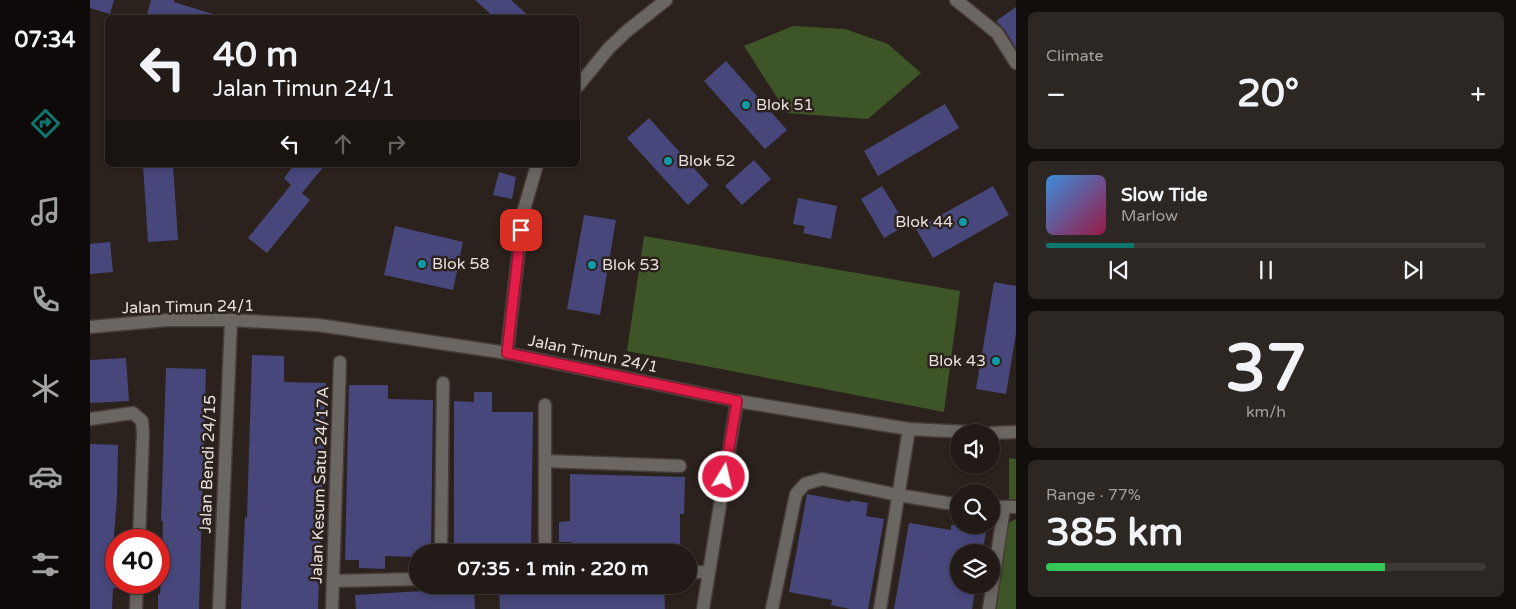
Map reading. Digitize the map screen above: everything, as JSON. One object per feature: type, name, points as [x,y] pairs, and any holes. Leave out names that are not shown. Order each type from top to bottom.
[{"type":"street","points":[[580,84],[609,48],[666,0]]},
{"type":"street","points":[[956,0],[998,33],[1016,63]]},
{"type":"street","points":[[507,353],[523,213],[536,167]]},
{"type":"street","name":"Jalan Timun 24/1","points":[[90,327],[167,320],[231,320],[318,326],[507,353],[737,401],[909,429],[950,431]]},
{"type":"street","name":"Jalan Bendi 24/15","points":[[219,609],[231,320]]},
{"type":"street","name":"Jalan Kesum Satu 24/17A","points":[[332,609],[340,362]]},
{"type":"street","points":[[441,544],[443,383]]},
{"type":"street","points":[[703,609],[737,401]]},
{"type":"street","points":[[545,405],[545,544]]},
{"type":"street","points":[[90,419],[133,413],[142,421],[139,529]]},
{"type":"street","points":[[880,609],[909,429]]},
{"type":"street","points":[[1000,433],[1016,432]]},
{"type":"street","points":[[545,461],[680,466]]},
{"type":"street","points":[[772,609],[796,494],[806,484],[822,479],[950,504]]},
{"type":"street","points":[[989,609],[1010,508]]},
{"type":"street","points":[[697,572],[709,572]]},
{"type":"street","points":[[333,581],[409,579]]},
{"type":"street","points":[[136,609],[137,594]]},
{"type":"green space","points":[[793,26],[845,29],[888,44],[921,73],[868,119],[787,113],[744,46]]},
{"type":"green space","points":[[644,236],[960,291],[944,412],[627,351]]},
{"type":"green space","points":[[1009,458],[1016,459],[1016,499],[1009,500]]},
{"type":"green space","points":[[1016,519],[1016,609],[994,609],[996,594],[1000,594],[1000,572],[1008,523]]},
{"type":"building","points":[[90,0],[114,0],[110,14],[90,8]]},
{"type":"building","points":[[151,0],[174,0],[174,2],[216,15],[147,15]]},
{"type":"building","points":[[475,0],[511,0],[528,15],[492,15]]},
{"type":"building","points":[[1016,7],[1016,48],[1004,29],[996,21]]},
{"type":"building","name":"Blok 51","points":[[726,61],[787,130],[765,149],[704,81]]},
{"type":"building","points":[[945,104],[959,128],[878,176],[864,151]]},
{"type":"building","name":"Blok 52","points":[[649,118],[709,185],[688,205],[627,138]]},
{"type":"building","points":[[754,160],[771,179],[742,205],[725,186]]},
{"type":"building","points":[[143,167],[173,167],[178,240],[148,242]]},
{"type":"building","points":[[292,167],[323,167],[302,193],[310,200],[267,253],[248,238],[291,185],[284,178]]},
{"type":"building","points":[[499,172],[516,177],[512,199],[493,195]]},
{"type":"building","points":[[882,186],[906,225],[884,238],[861,199]]},
{"type":"building","name":"Blok 44","points":[[993,186],[1009,215],[933,258],[916,229]]},
{"type":"building","points":[[798,198],[837,206],[831,239],[803,233],[805,226],[793,224]]},
{"type":"building","name":"Blok 53","points":[[584,215],[616,220],[600,315],[567,309]]},
{"type":"building","name":"Blok 58","points":[[395,226],[463,242],[453,290],[384,275]]},
{"type":"building","points":[[110,242],[113,272],[90,274],[90,244]]},
{"type":"building","name":"Blok 43","points":[[994,282],[1016,286],[1016,333],[1006,394],[976,389]]},
{"type":"building","points":[[252,355],[284,356],[284,382],[326,383],[318,609],[241,609],[245,517],[247,518]]},
{"type":"building","points":[[126,358],[129,401],[90,403],[90,360]]},
{"type":"building","points":[[166,368],[206,369],[199,609],[158,609],[158,594],[170,594],[170,529],[163,529],[163,521],[161,521]]},
{"type":"building","points":[[349,385],[388,385],[388,399],[433,400],[431,544],[409,544],[409,557],[385,556],[385,569],[359,568],[359,560],[345,560]]},
{"type":"building","points":[[474,392],[492,392],[492,412],[533,412],[531,544],[454,544],[454,401],[474,402]]},
{"type":"building","points":[[90,444],[118,445],[115,529],[105,529],[105,594],[113,594],[112,609],[90,609]]},
{"type":"building","points":[[570,474],[685,477],[684,514],[680,514],[680,544],[572,544],[572,542],[559,542],[559,522],[570,521]]},
{"type":"building","points":[[807,494],[850,502],[851,500],[868,503],[866,516],[884,519],[868,609],[850,609],[831,605],[832,600],[789,592]]},
{"type":"building","points":[[909,523],[950,530],[950,534],[986,534],[984,544],[950,544],[950,594],[974,594],[972,609],[894,609]]},
{"type":"building","points":[[409,592],[409,594],[474,594],[475,609],[356,609],[355,595]]},
{"type":"building","points":[[499,594],[664,594],[665,609],[500,609]]},
{"type":"place","name":"Blok 51","points":[[746,105]]},
{"type":"place","name":"Blok 52","points":[[668,161]]},
{"type":"place","name":"Blok 44","points":[[963,222]]},
{"type":"place","name":"Blok 58","points":[[422,264]]},
{"type":"place","name":"Blok 53","points":[[592,265]]},
{"type":"place","name":"Blok 43","points":[[996,361]]},
{"type":"route","points":[[521,230],[507,353],[737,401],[724,477]]}]
